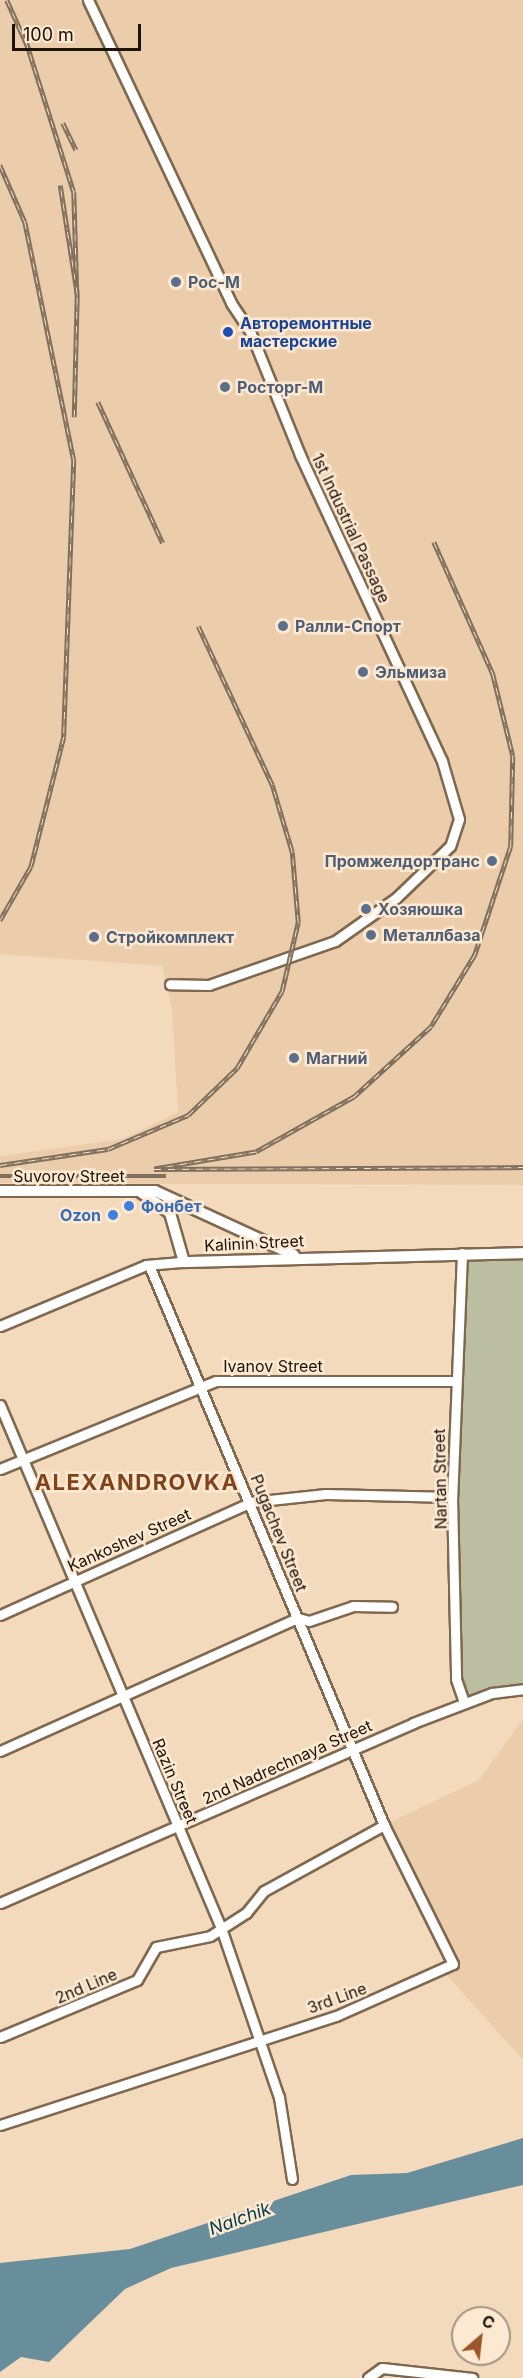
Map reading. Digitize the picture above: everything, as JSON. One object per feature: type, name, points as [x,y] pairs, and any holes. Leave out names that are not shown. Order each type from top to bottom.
[{"type":"main road","name":"Suvorov Street","points":[[0,1191],[162,1193],[297,1256]]},
{"type":"main road","points":[[139,1191],[170,1213],[184,1262]]},
{"type":"main road","name":"Kalinin Street","points":[[184,1262],[297,1256],[523,1253]]},
{"type":"street","name":"1st Industrial Passage","points":[[88,0],[231,303],[250,331],[300,455],[442,761],[459,819],[450,846],[396,898],[335,941],[209,984],[170,984]]},
{"type":"street","name":"Nartan Street","points":[[462,1253],[452,1497],[456,1679],[464,1702]]},
{"type":"street","name":"Kalinin Street","points":[[0,1326],[149,1265],[184,1262]]},
{"type":"street","name":"Pugachev Street","points":[[149,1265],[353,1748]]},
{"type":"street","name":"Ivanov Street","points":[[0,1469],[200,1385],[216,1381],[455,1382]]},
{"type":"street","name":"Razin Street","points":[[0,1405],[221,1928],[261,2040],[282,2108],[292,2179]]},
{"type":"street","name":"Kankoshev Street","points":[[0,1615],[251,1502],[326,1494],[452,1497]]},
{"type":"street","points":[[0,1751],[298,1618],[309,1621],[353,1606],[392,1607]]},
{"type":"street","name":"2nd Nadrechnaya Street","points":[[0,1903],[353,1748],[464,1702],[523,1689]]},
{"type":"street","name":"3rd Line","points":[[1,2124],[336,2016],[442,1973],[453,1964],[384,1825],[353,1748]]},
{"type":"street","name":"2nd Line","points":[[0,2037],[137,1980],[156,1947],[205,1937],[246,1913],[264,1891],[384,1825]]},
{"type":"street","points":[[369,2376],[382,2368],[472,2378]]},
{"type":"shaded area","points":[[0,0],[523,0],[523,1185],[0,1183],[0,1156],[123,1139],[178,1112],[172,1010],[162,966],[0,954]]},
{"type":"shaded area","points":[[523,1719],[523,2060],[444,1972],[453,1964],[384,1825],[479,1780]]},
{"type":"green space","points":[[462,1253],[523,1253],[523,1689],[464,1702],[456,1679],[455,1381]]},
{"type":"water","name":"Nalchik","points":[[523,2138],[523,2185],[171,2268],[125,2289],[49,2362],[21,2357],[0,2372],[0,2263],[130,2249],[351,2175],[407,2173]]},
{"type":"railway","points":[[7,0],[29,49]]},
{"type":"railway","points":[[26,41],[74,192],[77,294],[60,185]]},
{"type":"railway","points":[[63,123],[76,150]]},
{"type":"railway","points":[[0,165],[25,222],[74,460],[64,737],[31,867],[0,921]]},
{"type":"railway","points":[[74,417],[77,294]]},
{"type":"railway","points":[[98,402],[163,543]]},
{"type":"railway","points":[[434,542],[493,674],[513,756],[511,846],[475,955],[431,1027],[354,1097],[256,1152],[154,1169],[523,1167]]},
{"type":"railway","points":[[0,1165],[108,1149],[188,1115],[237,1068],[282,991],[298,922],[292,852],[272,785],[198,626]]},
{"type":"railway","points":[[0,1176],[166,1176]]},
{"type":"place","name":"Рос-М","points":[[176,282]]},
{"type":"place","name":"Авторемонтные мастерские","points":[[228,332]]},
{"type":"place","name":"Росторг-М","points":[[225,387]]},
{"type":"place","name":"Ралли-Спорт","points":[[283,626]]},
{"type":"place","name":"Эльмиза","points":[[363,672]]},
{"type":"place","name":"Промжелдортранс","points":[[492,861]]},
{"type":"place","name":"Хозяюшка","points":[[366,909]]},
{"type":"place","name":"Металлбаза","points":[[371,935]]},
{"type":"place","name":"Стройкомплект","points":[[94,937]]},
{"type":"place","name":"Магний","points":[[294,1058]]},
{"type":"place","name":"Фонбет","points":[[129,1206]]},
{"type":"place","name":"Ozon","points":[[113,1215]]},
{"type":"district","name":"ALEXANDROVKA","points":[[137,1483]]}]
